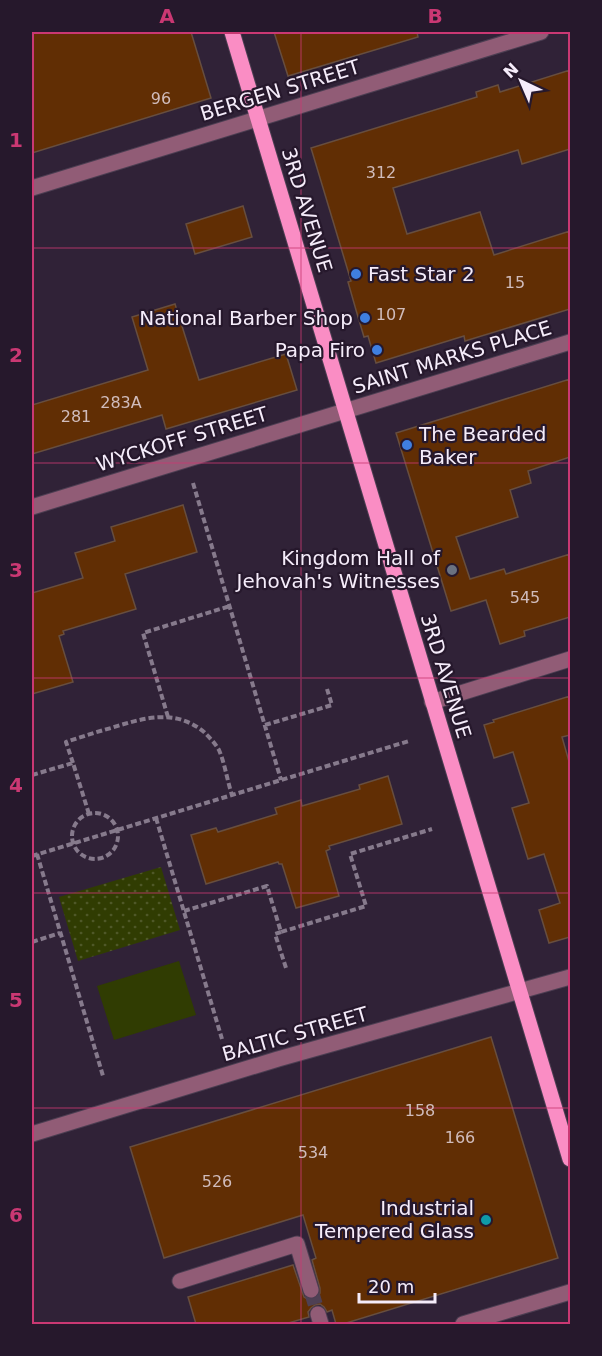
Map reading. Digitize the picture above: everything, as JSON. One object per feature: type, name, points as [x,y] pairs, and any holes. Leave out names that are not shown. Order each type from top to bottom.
[{"type":"main road","name":"3RD AVENUE","points":[[232,32],[570,1159]]},
{"type":"street","name":"BERGEN STREET","points":[[32,188],[541,32]]},
{"type":"street","name":"SAINT MARKS PLACE","points":[[346,411],[570,342]]},
{"type":"street","name":"WYCKOFF STREET","points":[[32,507],[346,411]]},
{"type":"street","points":[[432,702],[570,659]]},
{"type":"street","name":"BALTIC STREET","points":[[32,1134],[278,1059],[570,977]]},
{"type":"street","points":[[180,1281],[297,1244],[311,1290]]},
{"type":"street","points":[[463,1324],[570,1292]]},
{"type":"path","points":[[193,483],[281,780]]},
{"type":"path","points":[[168,717],[144,633],[230,606]]},
{"type":"path","points":[[265,725],[332,705],[327,689]]},
{"type":"path","points":[[89,814],[66,742],[138,719],[152,717],[168,717],[185,721],[211,738],[218,749],[232,795]]},
{"type":"path","points":[[102,1076],[60,933],[34,855],[409,741]]},
{"type":"path","points":[[32,775],[73,764]]},
{"type":"path","points":[[98,813],[106,816],[118,829],[118,840],[114,850],[97,860],[86,858],[72,843],[75,825],[80,818],[89,814],[98,813]]},
{"type":"path","points":[[156,818],[222,1039]]},
{"type":"path","points":[[286,968],[275,934],[366,906],[350,854],[432,829]]},
{"type":"path","points":[[184,911],[267,886],[281,932]]},
{"type":"path","points":[[32,942],[60,933]]},
{"type":"green space","points":[[161,867],[180,930],[78,961],[59,897]]},
{"type":"green space","points":[[179,961],[196,1015],[114,1040],[97,986]]},
{"type":"building","points":[[32,32],[191,32],[211,98],[32,153]]},
{"type":"building","points":[[274,32],[417,32],[418,37],[288,76]]},
{"type":"building","points":[[570,70],[570,149],[522,164],[518,150],[393,188],[407,234],[480,212],[494,255],[570,231],[570,309],[465,341],[464,336],[376,363],[368,336],[364,337],[348,282],[351,281],[311,148],[477,97],[476,92],[498,85],[500,92]]},
{"type":"building","points":[[243,206],[252,237],[195,254],[186,224]]},
{"type":"building","points":[[175,304],[199,380],[286,354],[297,390],[166,429],[162,415],[32,454],[32,405],[148,370],[132,317]]},
{"type":"building","points":[[570,379],[570,457],[528,471],[531,483],[510,490],[518,517],[456,537],[470,579],[504,569],[506,574],[570,554],[570,617],[524,631],[525,636],[500,644],[486,600],[451,611],[396,433]]},
{"type":"building","points":[[183,505],[197,552],[125,574],[136,609],[63,631],[64,634],[59,636],[73,682],[32,694],[32,593],[83,578],[75,553],[115,541],[111,527]]},
{"type":"building","points":[[570,696],[570,735],[562,737],[570,765],[570,937],[549,943],[539,910],[560,903],[544,854],[528,859],[512,808],[529,803],[513,752],[494,758],[484,725],[494,722],[493,720]]},
{"type":"building","points":[[388,776],[402,824],[329,846],[330,849],[326,851],[339,896],[296,908],[282,864],[278,862],[206,884],[191,835],[216,828],[218,832],[277,814],[275,808],[301,800],[302,806],[360,789],[359,785]]},
{"type":"building","points":[[491,1037],[558,1258],[343,1324],[336,1324],[332,1310],[327,1312],[320,1304],[311,1308],[308,1312],[309,1317],[285,1324],[196,1324],[188,1297],[293,1265],[304,1297],[309,1300],[318,1297],[320,1288],[312,1260],[316,1258],[303,1215],[164,1258],[130,1147]]},
{"type":"tunnel","points":[[311,1290],[318,1314]]},
{"type":"place","name":"Fast Star 2","points":[[356,274]]},
{"type":"place","name":"National Barber Shop","points":[[365,318]]},
{"type":"place","name":"Papa Firo","points":[[377,350]]},
{"type":"place","name":"The Bearded Baker","points":[[407,445]]},
{"type":"place","name":"Kingdom Hall of Jehovah's Witnesses","points":[[452,570]]},
{"type":"place","name":"Industrial Tempered Glass","points":[[486,1220]]}]
